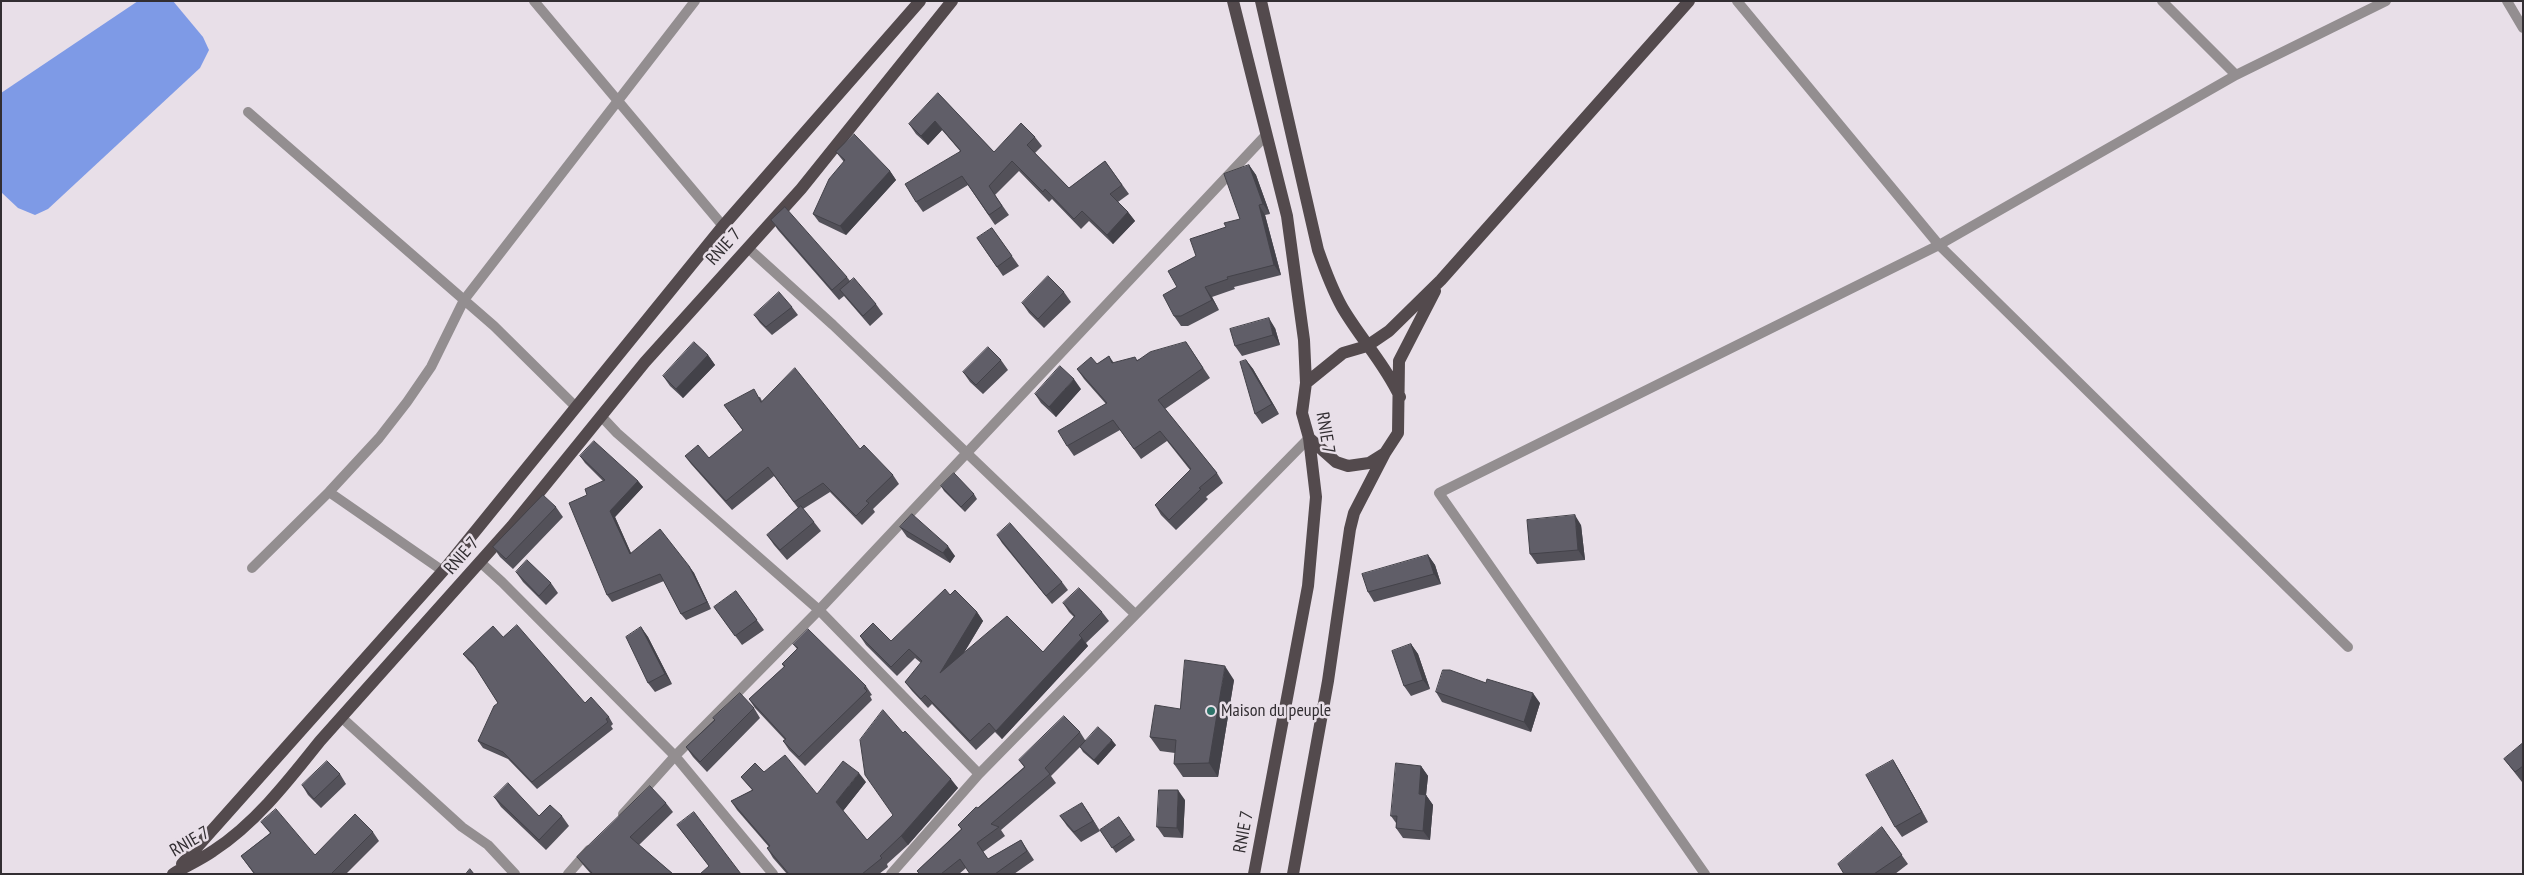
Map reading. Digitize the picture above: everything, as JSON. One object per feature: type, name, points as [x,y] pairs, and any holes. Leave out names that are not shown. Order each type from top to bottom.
[{"type":"main road","name":"RNIE 7","points":[[173,874],[443,571],[723,226],[920,1]]},
{"type":"main road","name":"RNIE 7","points":[[173,874],[213,852],[243,829],[480,562],[645,362],[801,189],[952,1]]},
{"type":"main road","name":"RNIE 7","points":[[1234,1],[1287,216],[1304,340],[1306,383],[1302,413],[1309,438],[1316,497],[1308,586],[1254,874]]},
{"type":"main road","points":[[1261,1],[1318,250],[1342,307],[1367,346],[1389,375],[1400,397]]},
{"type":"main road","points":[[1306,383],[1343,353],[1367,346],[1389,331],[1441,280],[1690,1]]},
{"type":"main road","points":[[1294,874],[1328,680],[1350,529],[1354,514],[1385,453],[1398,433],[1400,361],[1441,280]]},
{"type":"main road","points":[[1309,438],[1336,462],[1348,466],[1369,463],[1385,453]]},
{"type":"street","points":[[534,1],[723,226]]},
{"type":"street","points":[[252,568],[329,492],[379,438],[431,368],[464,300],[695,1]]},
{"type":"street","points":[[1737,1],[1939,245],[2348,647]]},
{"type":"street","points":[[2162,1],[2236,75]]},
{"type":"street","points":[[1705,874],[1438,493],[1939,245],[2236,75],[2386,1]]},
{"type":"street","points":[[2506,1],[2523,28]]},
{"type":"street","points":[[248,112],[494,326],[576,407]]},
{"type":"street","points":[[615,822],[675,756],[819,610],[1266,135]]},
{"type":"street","points":[[748,248],[833,325],[1135,614]]},
{"type":"street","points":[[601,416],[617,433],[819,610],[979,774]]},
{"type":"street","points":[[891,874],[979,774],[1309,438]]},
{"type":"street","points":[[329,492],[443,571]]},
{"type":"street","points":[[480,562],[675,756],[773,874]]},
{"type":"street","points":[[341,718],[462,827],[488,845],[515,874]]},
{"type":"street","points":[[568,874],[595,844]]},
{"type":"water","points":[[138,1],[173,1],[203,37],[209,50],[200,68],[48,209],[35,215],[18,208],[1,192],[1,93]]},
{"type":"building","points":[[938,93],[994,152],[1021,123],[1035,137],[1027,145],[1069,188],[1105,161],[1122,185],[1110,194],[1128,212],[1107,235],[1082,211],[1074,219],[1045,189],[1043,192],[1012,161],[989,186],[1002,206],[989,215],[962,176],[916,202],[905,184],[961,151],[935,121],[921,136],[909,124]]},
{"type":"building","points":[[854,134],[890,171],[840,226],[813,214],[829,179],[845,160],[836,152]]},
{"type":"building","points":[[1249,165],[1263,204],[1259,205],[1274,265],[1227,277],[1228,279],[1205,287],[1212,300],[1181,316],[1174,316],[1163,295],[1177,287],[1168,271],[1196,256],[1190,239],[1226,227],[1224,223],[1240,219],[1224,174]]},
{"type":"building","points":[[785,207],[847,277],[832,290],[771,220]]},
{"type":"building","points":[[992,228],[1012,256],[997,267],[977,238]]},
{"type":"building","points":[[1048,276],[1064,292],[1038,319],[1022,303]]},
{"type":"building","points":[[854,278],[876,304],[863,316],[840,290]]},
{"type":"building","points":[[779,292],[792,307],[766,327],[754,315]]},
{"type":"building","points":[[1269,318],[1273,335],[1235,346],[1230,329]]},
{"type":"building","points":[[694,342],[708,355],[676,389],[663,376]]},
{"type":"building","points":[[1186,342],[1203,368],[1158,400],[1217,473],[1199,488],[1201,489],[1169,520],[1155,505],[1191,469],[1160,431],[1134,449],[1113,420],[1067,446],[1058,431],[1107,403],[1077,369],[1091,357],[1097,364],[1109,356],[1112,363],[1135,357],[1137,361],[1150,352]]},
{"type":"building","points":[[988,347],[1001,360],[976,385],[963,372]]},
{"type":"building","points":[[1246,360],[1272,404],[1255,414],[1240,362]]},
{"type":"building","points":[[1060,366],[1074,379],[1049,407],[1035,394]]},
{"type":"building","points":[[795,368],[860,449],[864,445],[893,475],[866,501],[869,503],[856,516],[823,483],[794,502],[768,467],[726,501],[685,456],[698,445],[709,458],[743,430],[724,405],[754,389],[761,402]]},
{"type":"building","points":[[594,441],[638,481],[610,511],[630,554],[660,529],[689,566],[707,602],[681,614],[660,574],[607,595],[569,503],[587,495],[585,489],[605,480],[580,456]]},
{"type":"building","points":[[954,473],[974,494],[961,507],[941,486]]},
{"type":"building","points":[[543,495],[556,507],[506,559],[493,547]]},
{"type":"building","points":[[801,506],[814,522],[780,550],[767,535]]},
{"type":"building","points":[[912,514],[948,546],[943,553],[900,527]]},
{"type":"building","points":[[1575,515],[1578,550],[1530,554],[1527,520]]},
{"type":"building","points":[[1010,523],[1062,582],[1046,596],[997,535]]},
{"type":"building","points":[[1428,555],[1434,574],[1368,592],[1362,574]]},
{"type":"building","points":[[527,560],[551,583],[539,596],[516,572]]},
{"type":"building","points":[[1079,588],[1102,612],[1079,635],[1082,638],[996,731],[989,723],[970,741],[925,695],[921,699],[905,682],[922,661],[909,649],[891,667],[860,636],[873,623],[891,641],[945,589],[950,595],[955,590],[977,612],[940,673],[1007,616],[1043,652],[1075,616],[1063,603]]},
{"type":"building","points":[[736,591],[757,620],[735,636],[714,607]]},
{"type":"building","points":[[517,625],[585,703],[591,697],[609,717],[606,719],[608,722],[532,782],[503,752],[478,741],[494,706],[498,703],[472,662],[463,654],[493,626],[503,637]]},
{"type":"building","points":[[641,627],[665,674],[648,683],[626,637]]},
{"type":"building","points":[[808,629],[866,686],[864,688],[867,691],[799,757],[783,741],[786,739],[749,699],[785,666],[782,664],[798,648],[793,644]]},
{"type":"building","points":[[1411,644],[1423,680],[1404,686],[1392,651]]},
{"type":"building","points":[[1185,660],[1225,666],[1209,763],[1174,764],[1176,740],[1150,737],[1155,705],[1180,709]]},
{"type":"building","points":[[1443,670],[1450,670],[1486,683],[1487,679],[1533,693],[1524,722],[1436,692]]},
{"type":"building","points":[[740,693],[754,708],[700,762],[686,747]]},
{"type":"building","points":[[883,710],[903,733],[905,731],[951,779],[901,836],[880,856],[882,858],[862,874],[789,874],[767,848],[770,846],[731,801],[753,790],[741,777],[755,763],[764,772],[785,755],[817,794],[843,761],[859,773],[836,802],[867,840],[893,815],[865,775],[860,740]]},
{"type":"building","points":[[1064,716],[1080,732],[1045,768],[1050,774],[991,824],[999,827],[977,843],[988,859],[1021,840],[1027,851],[995,874],[970,874],[960,859],[941,874],[920,874],[917,871],[962,829],[958,825],[976,807],[978,808],[1025,767],[1019,760]]},
{"type":"building","points":[[1098,727],[1112,740],[1094,760],[1080,747]]},
{"type":"building","points":[[2523,743],[2523,766],[2515,772],[2504,759]]},
{"type":"building","points":[[1893,760],[1922,812],[1895,827],[1866,775]]},
{"type":"building","points":[[327,761],[340,774],[314,799],[302,785]]},
{"type":"building","points":[[1396,763],[1421,766],[1419,794],[1426,795],[1423,831],[1396,828],[1397,816],[1391,816]]},
{"type":"building","points":[[508,783],[539,816],[550,805],[562,816],[539,840],[494,797]]},
{"type":"building","points":[[650,786],[666,803],[630,837],[673,874],[593,874],[577,857]]},
{"type":"building","points":[[1159,790],[1178,790],[1177,828],[1157,827]]},
{"type":"building","points":[[1082,803],[1093,821],[1074,832],[1060,816]]},
{"type":"building","points":[[276,809],[315,855],[355,814],[373,832],[331,874],[255,874],[241,856],[271,833],[261,822]]},
{"type":"building","points":[[694,812],[741,874],[700,874],[709,866],[677,825]]},
{"type":"building","points":[[1119,817],[1131,835],[1112,848],[1100,830]]},
{"type":"building","points":[[1882,827],[1902,855],[1874,874],[1844,874],[1838,864]]},
{"type":"building","points":[[470,869],[474,874],[466,874]]},
{"type":"place","name":"Maison du peuple","points":[[1211,711]]}]
